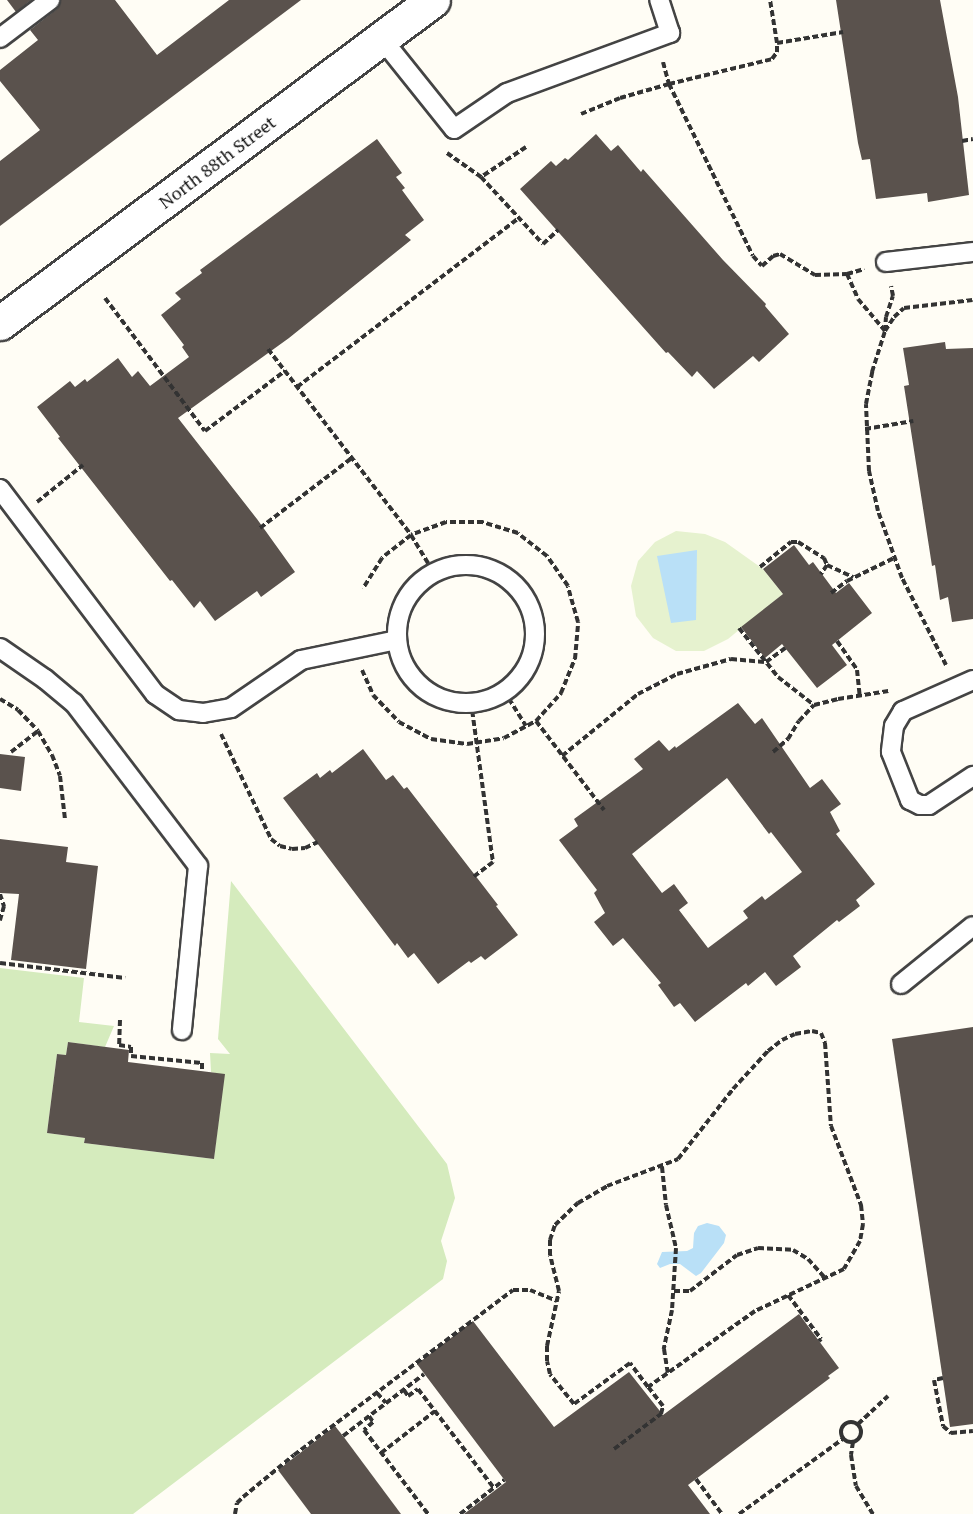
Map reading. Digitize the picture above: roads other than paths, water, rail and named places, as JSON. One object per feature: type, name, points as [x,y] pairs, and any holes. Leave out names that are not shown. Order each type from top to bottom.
[{"type":"street","name":"North 88th Street","points":[[0,323],[433,0]]},
{"type":"lane","points":[[0,38],[50,0]]},
{"type":"lane","points":[[382,39],[454,129],[507,93],[670,33],[659,0]]},
{"type":"lane","points":[[886,262],[973,252]]},
{"type":"lane","points":[[0,489],[155,694],[179,710],[211,712],[231,708],[301,660],[397,640]]},
{"type":"lane","points":[[470,565],[493,570],[512,581],[526,598],[534,619],[535,641],[529,663],[517,681],[504,691],[479,702],[456,703],[436,696],[417,682],[403,662],[397,640],[399,616],[409,594],[426,578],[447,567],[470,565]]},
{"type":"lane","points":[[0,648],[45,679],[74,703],[198,866],[182,1030]]},
{"type":"lane","points":[[973,680],[903,711],[894,726],[891,752],[910,800],[920,805],[928,805],[973,776]]},
{"type":"lane","points":[[901,984],[973,926]]},
{"type":"water","points":[[697,550],[696,620],[671,623],[657,556]]},
{"type":"water","points":[[707,1223],[719,1226],[726,1235],[724,1243],[701,1273],[696,1276],[680,1264],[670,1264],[660,1268],[657,1264],[662,1252],[687,1251],[693,1248],[694,1233],[698,1226]]}]
